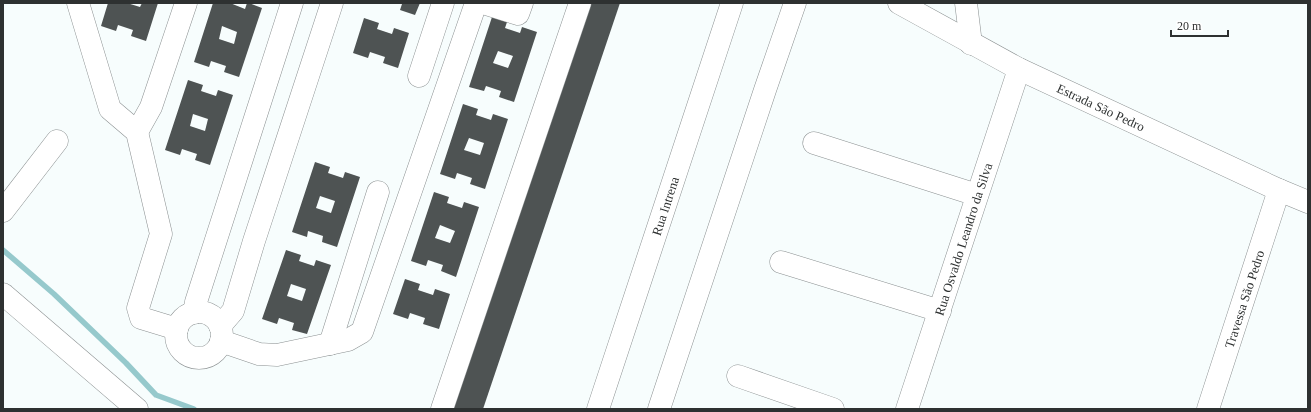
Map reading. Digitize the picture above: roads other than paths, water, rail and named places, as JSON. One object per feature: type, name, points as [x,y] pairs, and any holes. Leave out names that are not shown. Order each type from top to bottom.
[{"type":"street","points":[[78,3],[110,109],[137,132],[161,234],[138,308],[142,318],[177,329]]},
{"type":"street","points":[[137,132],[151,107],[186,3]]},
{"type":"street","points":[[194,313],[196,302],[292,3]]},
{"type":"street","points":[[332,3],[254,241],[233,312],[220,334],[217,349],[205,358],[189,356],[178,345],[176,337],[177,329],[180,322],[186,316],[201,312],[209,314],[216,319],[220,334],[259,354],[277,355],[330,344],[348,340],[362,332],[476,3]]},
{"type":"street","points":[[419,76],[443,3]]},
{"type":"street","points":[[483,3],[518,14],[522,3]]},
{"type":"street","points":[[442,409],[580,3]]},
{"type":"street","name":"Rua Intrena","points":[[598,409],[732,3]]},
{"type":"street","points":[[659,409],[795,3]]},
{"type":"street","name":"Estrada São Pedro","points":[[899,3],[1018,69],[1308,202]]},
{"type":"street","points":[[966,3],[971,44]]},
{"type":"street","name":"Rua Osvaldo Leandro da Silva","points":[[907,409],[1018,69]]},
{"type":"street","points":[[3,211],[57,141]]},
{"type":"street","points":[[814,143],[977,195]]},
{"type":"street","name":"Travessa São Pedro","points":[[1208,409],[1279,190]]},
{"type":"street","points":[[330,344],[378,192]]},
{"type":"street","points":[[781,262],[940,311]]},
{"type":"street","points":[[3,294],[136,409]]},
{"type":"street","points":[[738,376],[833,409]]},
{"type":"waterway","points":[[3,250],[54,294],[126,363],[156,395],[194,409]]}]
